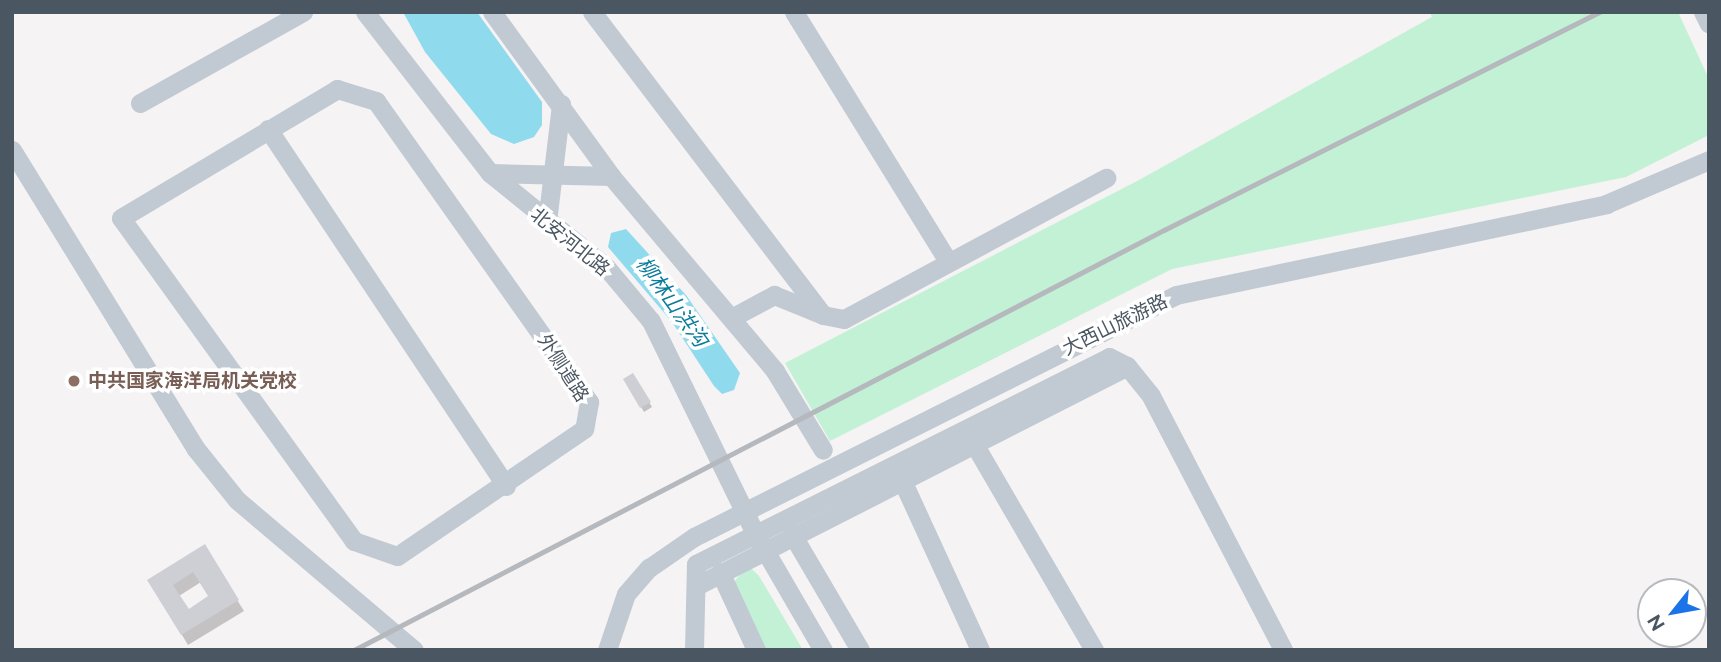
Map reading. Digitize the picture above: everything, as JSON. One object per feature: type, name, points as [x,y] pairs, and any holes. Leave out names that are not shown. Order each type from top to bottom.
[{"type":"street","points":[[140,103],[303,12]]},
{"type":"street","name":"北安河北路","points":[[365,12],[490,173],[547,222],[606,267],[651,321],[759,541],[823,650]]},
{"type":"street","points":[[492,12],[611,176],[733,317],[823,450]]},
{"type":"street","points":[[592,12],[823,315]]},
{"type":"street","points":[[794,12],[948,261]]},
{"type":"street","points":[[1703,12],[1709,24]]},
{"type":"street","name":"外侧道路","points":[[337,89],[376,101],[589,402],[584,429],[506,485],[397,556],[355,541],[121,218],[268,129],[337,89]]},
{"type":"street","points":[[547,222],[561,104]]},
{"type":"street","points":[[268,129],[506,485]]},
{"type":"street","points":[[12,150],[196,449],[229,490],[414,650]]},
{"type":"street","name":"大西山旅游路","points":[[607,650],[626,594],[649,568],[744,512],[1176,295],[1606,204],[1709,160]]},
{"type":"street","points":[[490,173],[552,178],[611,176]]},
{"type":"street","points":[[733,317],[774,295],[823,315],[844,319],[1106,178]]},
{"type":"street","points":[[696,586],[720,572],[759,541],[847,491],[1109,357],[1128,366],[1151,396],[1283,650]]},
{"type":"street","points":[[694,650],[696,564],[759,541],[792,534],[1128,366]]},
{"type":"street","points":[[973,442],[1094,650]]},
{"type":"street","points":[[836,472],[847,491]]},
{"type":"street","points":[[901,478],[980,650]]},
{"type":"street","points":[[792,534],[860,650]]},
{"type":"street","points":[[720,572],[756,650]]},
{"type":"green space","points":[[1430,12],[1678,12],[1709,79],[1709,135],[1626,177],[1172,269],[830,441],[785,363],[1139,180],[1432,17]]},
{"type":"green space","points":[[748,565],[759,576],[803,650],[763,650],[733,583]]},
{"type":"water","points":[[403,12],[477,12],[542,102],[542,125],[534,137],[514,144],[491,134],[425,52]]},
{"type":"water","name":"柳林山洪沟","points":[[626,229],[686,295],[740,373],[734,390],[722,394],[714,386],[672,322],[608,247],[611,233]]},
{"type":"building","points":[[633,373],[651,402],[640,408],[623,379]]},
{"type":"building","points":[[205,544],[239,600],[181,635],[147,580]],"holes":[[[193,572],[208,596],[189,609],[173,585]]]},
{"type":"railway","points":[[354,650],[1164,230],[1600,12]]},
{"type":"place","name":"中共国家海洋局机关党校","points":[[74,381]]}]
